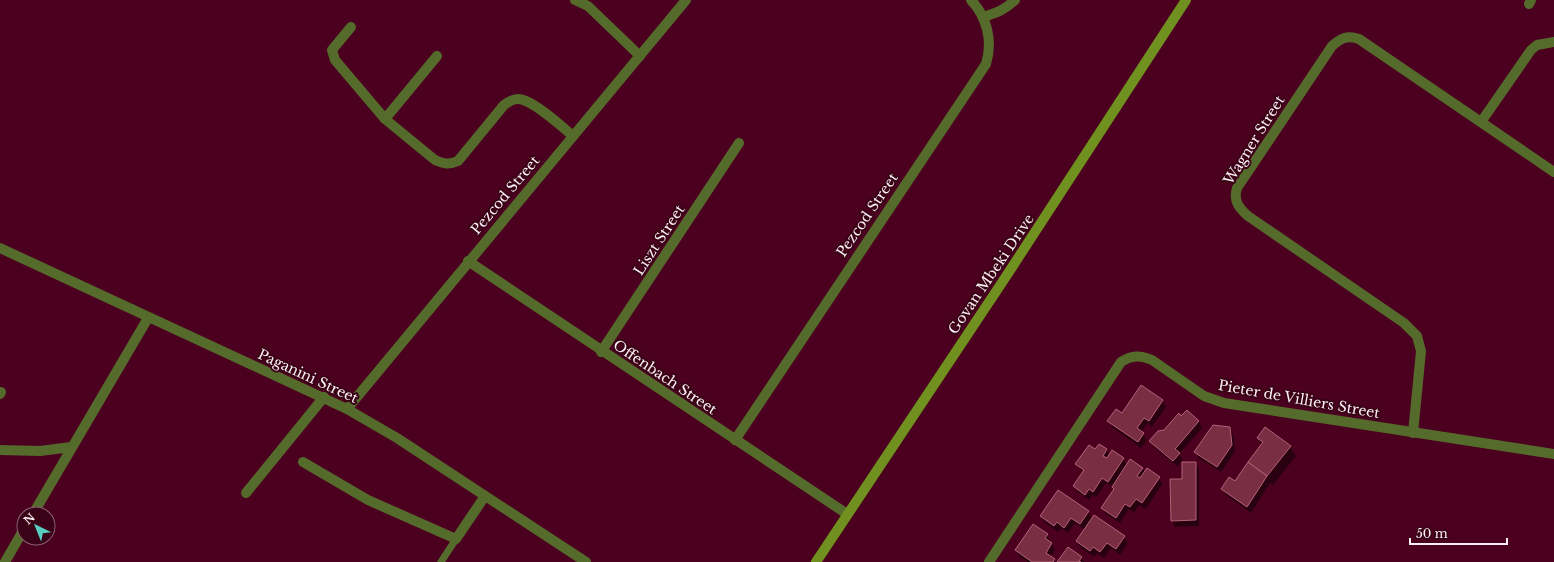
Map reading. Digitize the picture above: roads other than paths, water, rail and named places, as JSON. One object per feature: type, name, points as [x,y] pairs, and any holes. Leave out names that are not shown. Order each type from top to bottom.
[{"type":"street","points":[[575,0],[590,3],[640,56]]},
{"type":"street","name":"Pezcod Street","points":[[347,409],[468,261],[686,0]]},
{"type":"street","name":"Pezcod Street","points":[[735,440],[986,64],[990,42],[978,8],[970,0]]},
{"type":"street","points":[[982,17],[997,13],[1008,7],[1016,0]]},
{"type":"street","name":"Govan Mbeki Drive","points":[[816,562],[1003,282],[1186,0]]},
{"type":"street","points":[[351,27],[332,50],[335,60],[385,119],[423,151],[444,164],[452,164],[458,161],[504,105],[518,99],[527,101],[573,136]]},
{"type":"street","name":"Wagner Street","points":[[1413,434],[1421,351],[1417,336],[1404,322],[1248,216],[1240,209],[1235,196],[1237,188],[1326,54],[1332,46],[1344,37],[1350,36],[1359,39],[1554,172]]},
{"type":"street","points":[[1481,122],[1531,50],[1537,46],[1554,42]]},
{"type":"street","points":[[385,119],[437,56]]},
{"type":"street","name":"Liszt Street","points":[[601,352],[739,143]]},
{"type":"street","name":"Paganini Street","points":[[0,248],[148,318],[324,397],[347,409],[397,438],[586,562]]},
{"type":"street","name":"Offenbach Street","points":[[468,261],[601,352],[847,514]]},
{"type":"street","points":[[38,506],[148,318]]},
{"type":"street","name":"Pieter de Villiers Street","points":[[989,562],[1121,362],[1128,358],[1143,357],[1152,360],[1204,396],[1224,404],[1413,434],[1554,454]]},
{"type":"street","points":[[246,493],[324,397]]},
{"type":"street","points":[[0,450],[40,451],[71,447]]},
{"type":"street","points":[[303,462],[368,500],[456,540],[484,496]]},
{"type":"street","points":[[5,562],[16,543]]},
{"type":"lane","points":[[441,562],[456,540]]}]
